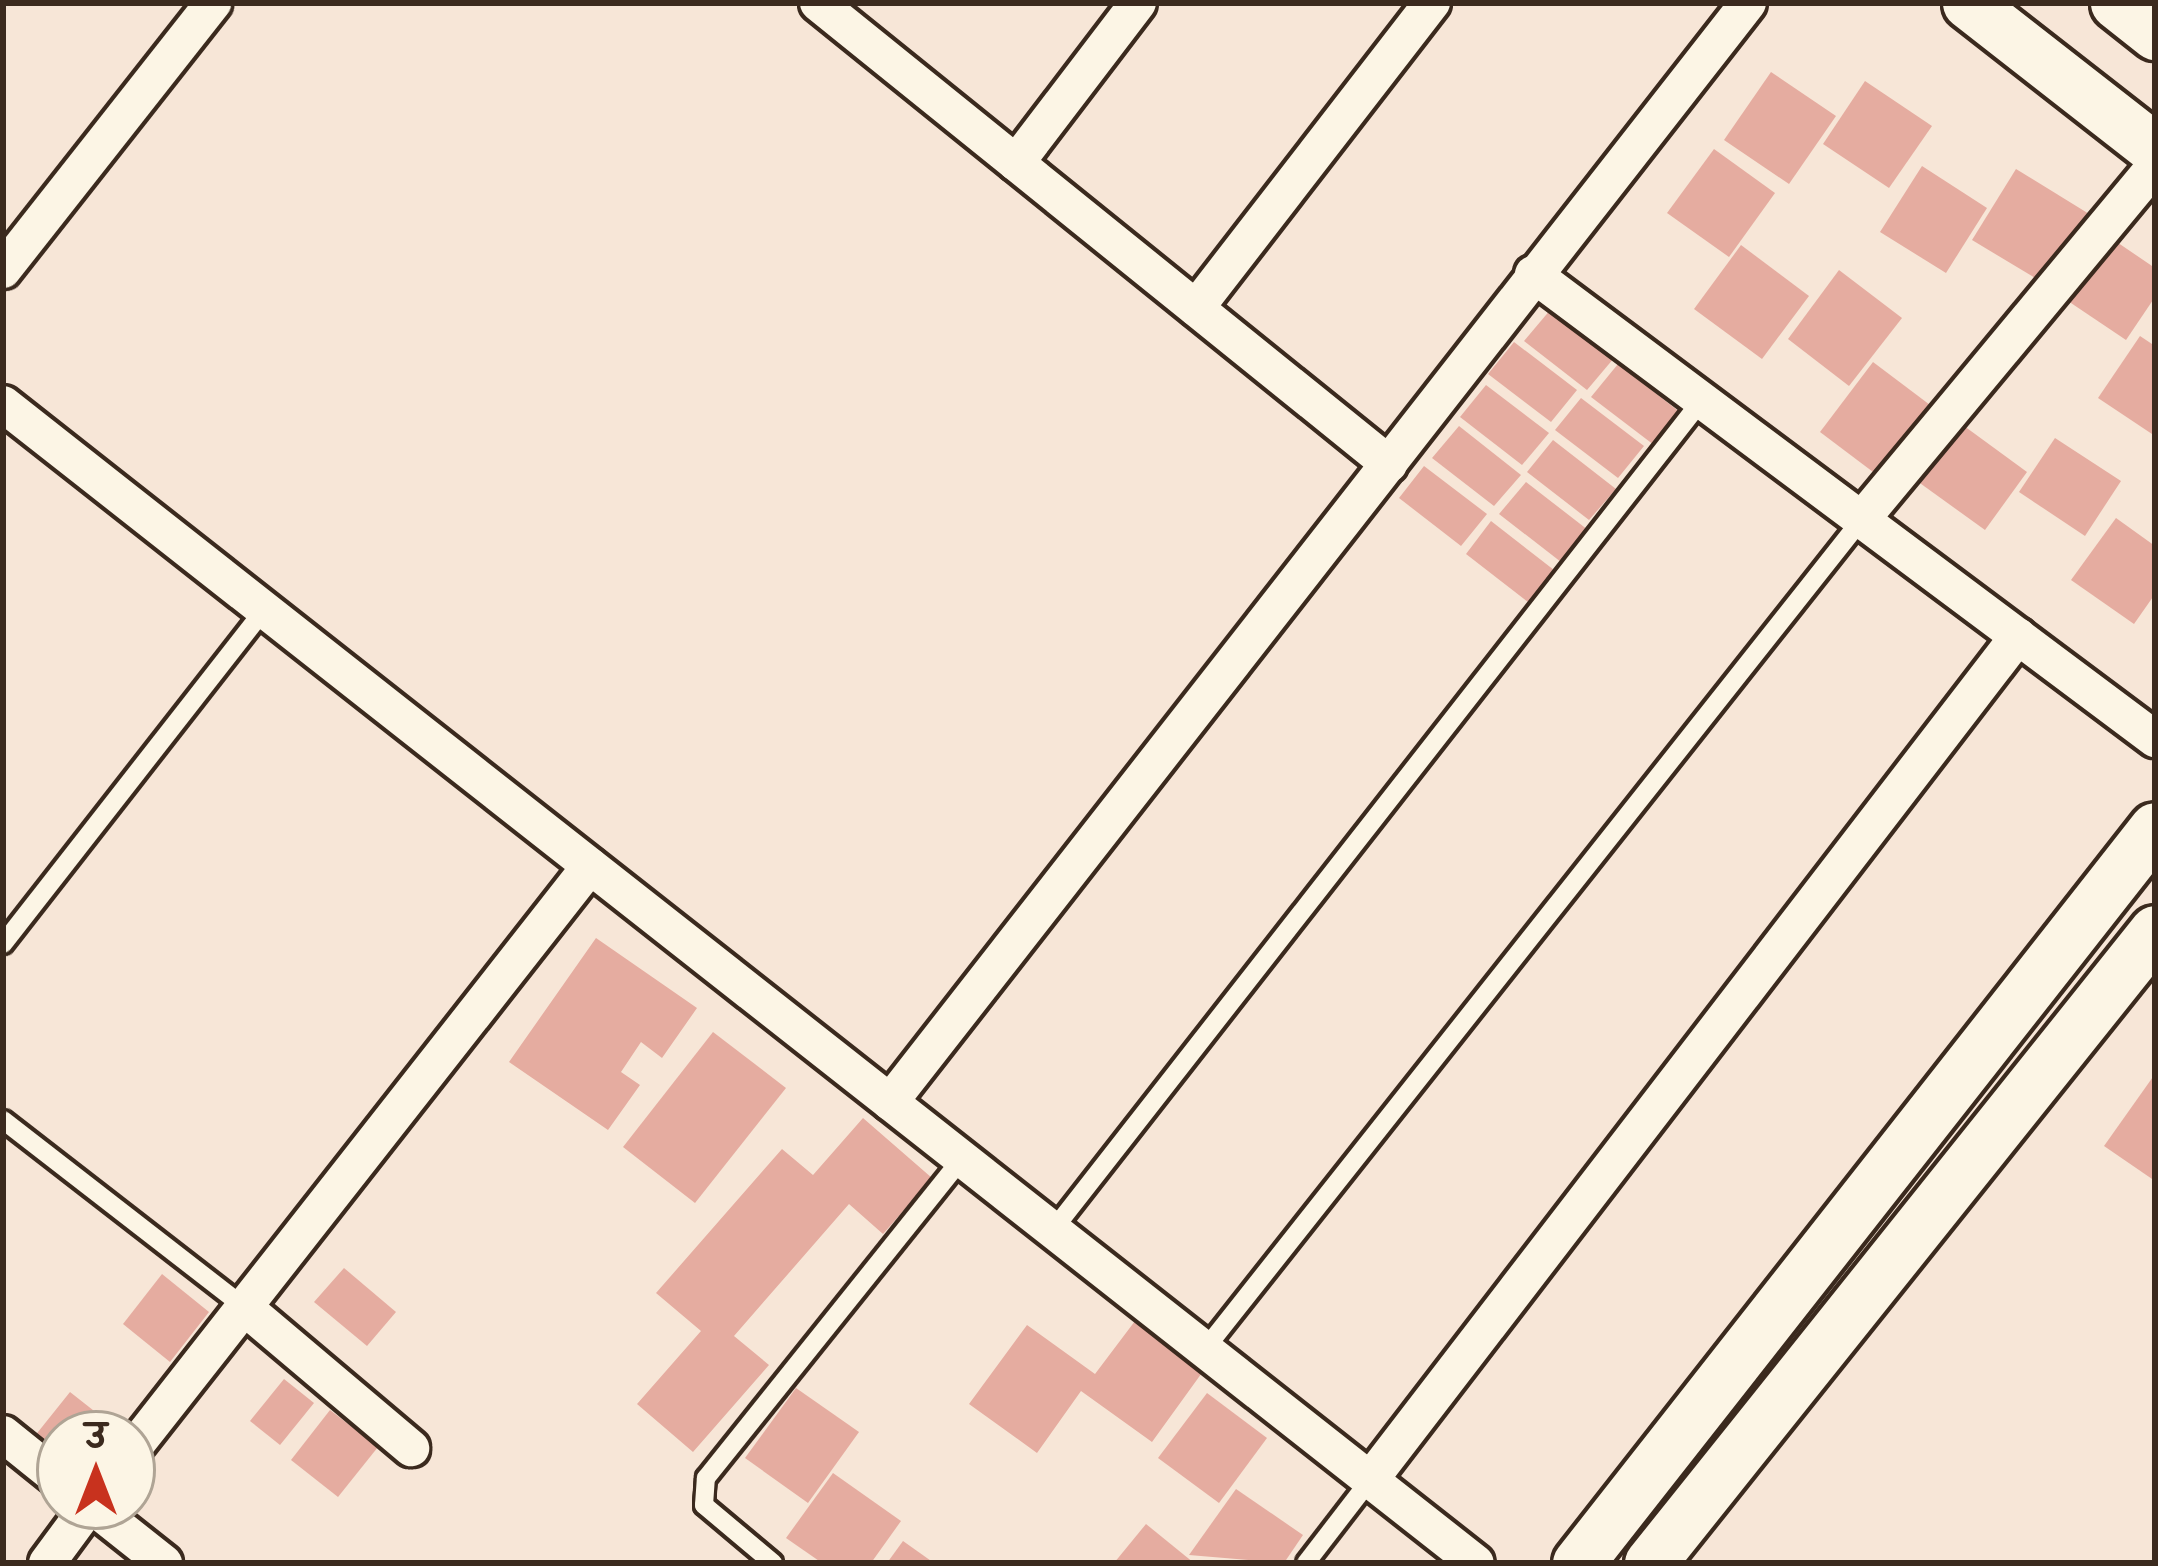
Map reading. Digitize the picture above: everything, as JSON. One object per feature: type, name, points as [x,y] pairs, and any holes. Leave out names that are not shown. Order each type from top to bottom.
[{"type":"street","points":[[3,269],[213,3]]},
{"type":"street","points":[[1016,163],[1138,3]]},
{"type":"street","points":[[1196,308],[1432,3]]},
{"type":"street","points":[[890,1102],[1748,3]]},
{"type":"street","points":[[1968,3],[2155,149]]},
{"type":"street","points":[[2116,3],[2155,34]]},
{"type":"street","points":[[828,6],[1389,464]]},
{"type":"street","points":[[1862,519],[2155,166]]},
{"type":"street","points":[[1533,274],[2155,739]]},
{"type":"street","points":[[3,404],[1476,1563]]},
{"type":"street","points":[[1370,1480],[2018,636]]},
{"type":"street","points":[[1578,1563],[2155,828]]},
{"type":"street","points":[[156,1419],[590,866]]},
{"type":"street","points":[[1649,1563],[2155,931]]},
{"type":"street","points":[[244,1307],[411,1448]]},
{"type":"street","points":[[3,1434],[36,1461]]},
{"type":"street","points":[[47,1563],[72,1530]]},
{"type":"street","points":[[121,1530],[164,1563]]},
{"type":"lane","points":[[1053,1230],[1702,400]]},
{"type":"lane","points":[[1204,1349],[1862,519]]},
{"type":"lane","points":[[3,944],[264,610]]},
{"type":"lane","points":[[3,1120],[244,1307]]},
{"type":"lane","points":[[773,1563],[704,1505],[706,1478],[962,1158]]},
{"type":"lane","points":[[1306,1563],[1370,1480]]},
{"type":"building","points":[[1771,72],[1836,116],[1789,184],[1724,140]]},
{"type":"building","points":[[1865,81],[1932,126],[1889,188],[1823,144]]},
{"type":"building","points":[[1714,149],[1775,193],[1729,257],[1667,213]]},
{"type":"building","points":[[1922,166],[1987,208],[1946,273],[1880,232]]},
{"type":"building","points":[[2016,169],[2094,217],[2050,287],[1972,240]]},
{"type":"building","points":[[2105,234],[2155,268],[2155,297],[2126,340],[2062,297]]},
{"type":"building","points":[[1741,245],[1809,296],[1762,359],[1694,309]]},
{"type":"building","points":[[1839,270],[1902,318],[1849,386],[1788,339]]},
{"type":"building","points":[[1551,309],[1614,358],[1587,390],[1524,341]]},
{"type":"building","points":[[2140,336],[2155,346],[2155,436],[2098,398]]},
{"type":"building","points":[[1514,342],[1577,390],[1551,422],[1488,374]]},
{"type":"building","points":[[1873,362],[1942,414],[1889,484],[1820,432]]},
{"type":"building","points":[[1618,364],[1681,413],[1654,445],[1591,397]]},
{"type":"building","points":[[1486,385],[1549,433],[1522,465],[1460,417]]},
{"type":"building","points":[[1581,398],[1644,446],[1618,478],[1555,430]]},
{"type":"building","points":[[1960,423],[2027,472],[1985,530],[1917,481]]},
{"type":"building","points":[[1459,426],[1521,475],[1494,506],[1432,458]]},
{"type":"building","points":[[2055,438],[2121,481],[2085,536],[2019,492]]},
{"type":"building","points":[[1553,440],[1616,489],[1589,520],[1527,472]]},
{"type":"building","points":[[1424,466],[1487,514],[1461,546],[1399,498]]},
{"type":"building","points":[[1526,482],[1588,530],[1561,562],[1499,514]]},
{"type":"building","points":[[2116,518],[2155,546],[2155,594],[2134,624],[2071,580]]},
{"type":"building","points":[[1491,521],[1554,570],[1528,602],[1466,554]]},
{"type":"building","points":[[596,938],[697,1008],[662,1058],[641,1042],[621,1072],[640,1085],[608,1130],[509,1062]]},
{"type":"building","points":[[713,1032],[786,1088],[695,1203],[623,1147]]},
{"type":"building","points":[[2155,1074],[2155,1181],[2104,1146]]},
{"type":"building","points":[[863,1118],[932,1178],[883,1234],[849,1204],[734,1336],[769,1365],[693,1452],[637,1404],[701,1331],[656,1293],[782,1149],[813,1175]]},
{"type":"building","points":[[344,1268],[396,1312],[367,1346],[314,1302]]},
{"type":"building","points":[[162,1274],[209,1312],[170,1362],[123,1324]]},
{"type":"building","points":[[1135,1321],[1204,1370],[1152,1442],[1081,1391],[1037,1453],[969,1404],[1027,1325],[1095,1374]]},
{"type":"building","points":[[284,1379],[314,1403],[280,1445],[250,1421]]},
{"type":"building","points":[[796,1388],[859,1432],[808,1503],[745,1458]]},
{"type":"building","points":[[70,1392],[93,1410],[56,1410]]},
{"type":"building","points":[[1207,1393],[1267,1438],[1219,1503],[1158,1458]]},
{"type":"building","points":[[330,1410],[378,1447],[338,1497],[291,1460]]},
{"type":"building","points":[[833,1473],[901,1521],[871,1563],[822,1563],[786,1538]]},
{"type":"building","points":[[1236,1489],[1303,1535],[1284,1563],[1189,1555]]},
{"type":"building","points":[[1146,1524],[1194,1563],[1114,1563]]},
{"type":"building","points":[[903,1541],[934,1563],[887,1563]]}]
